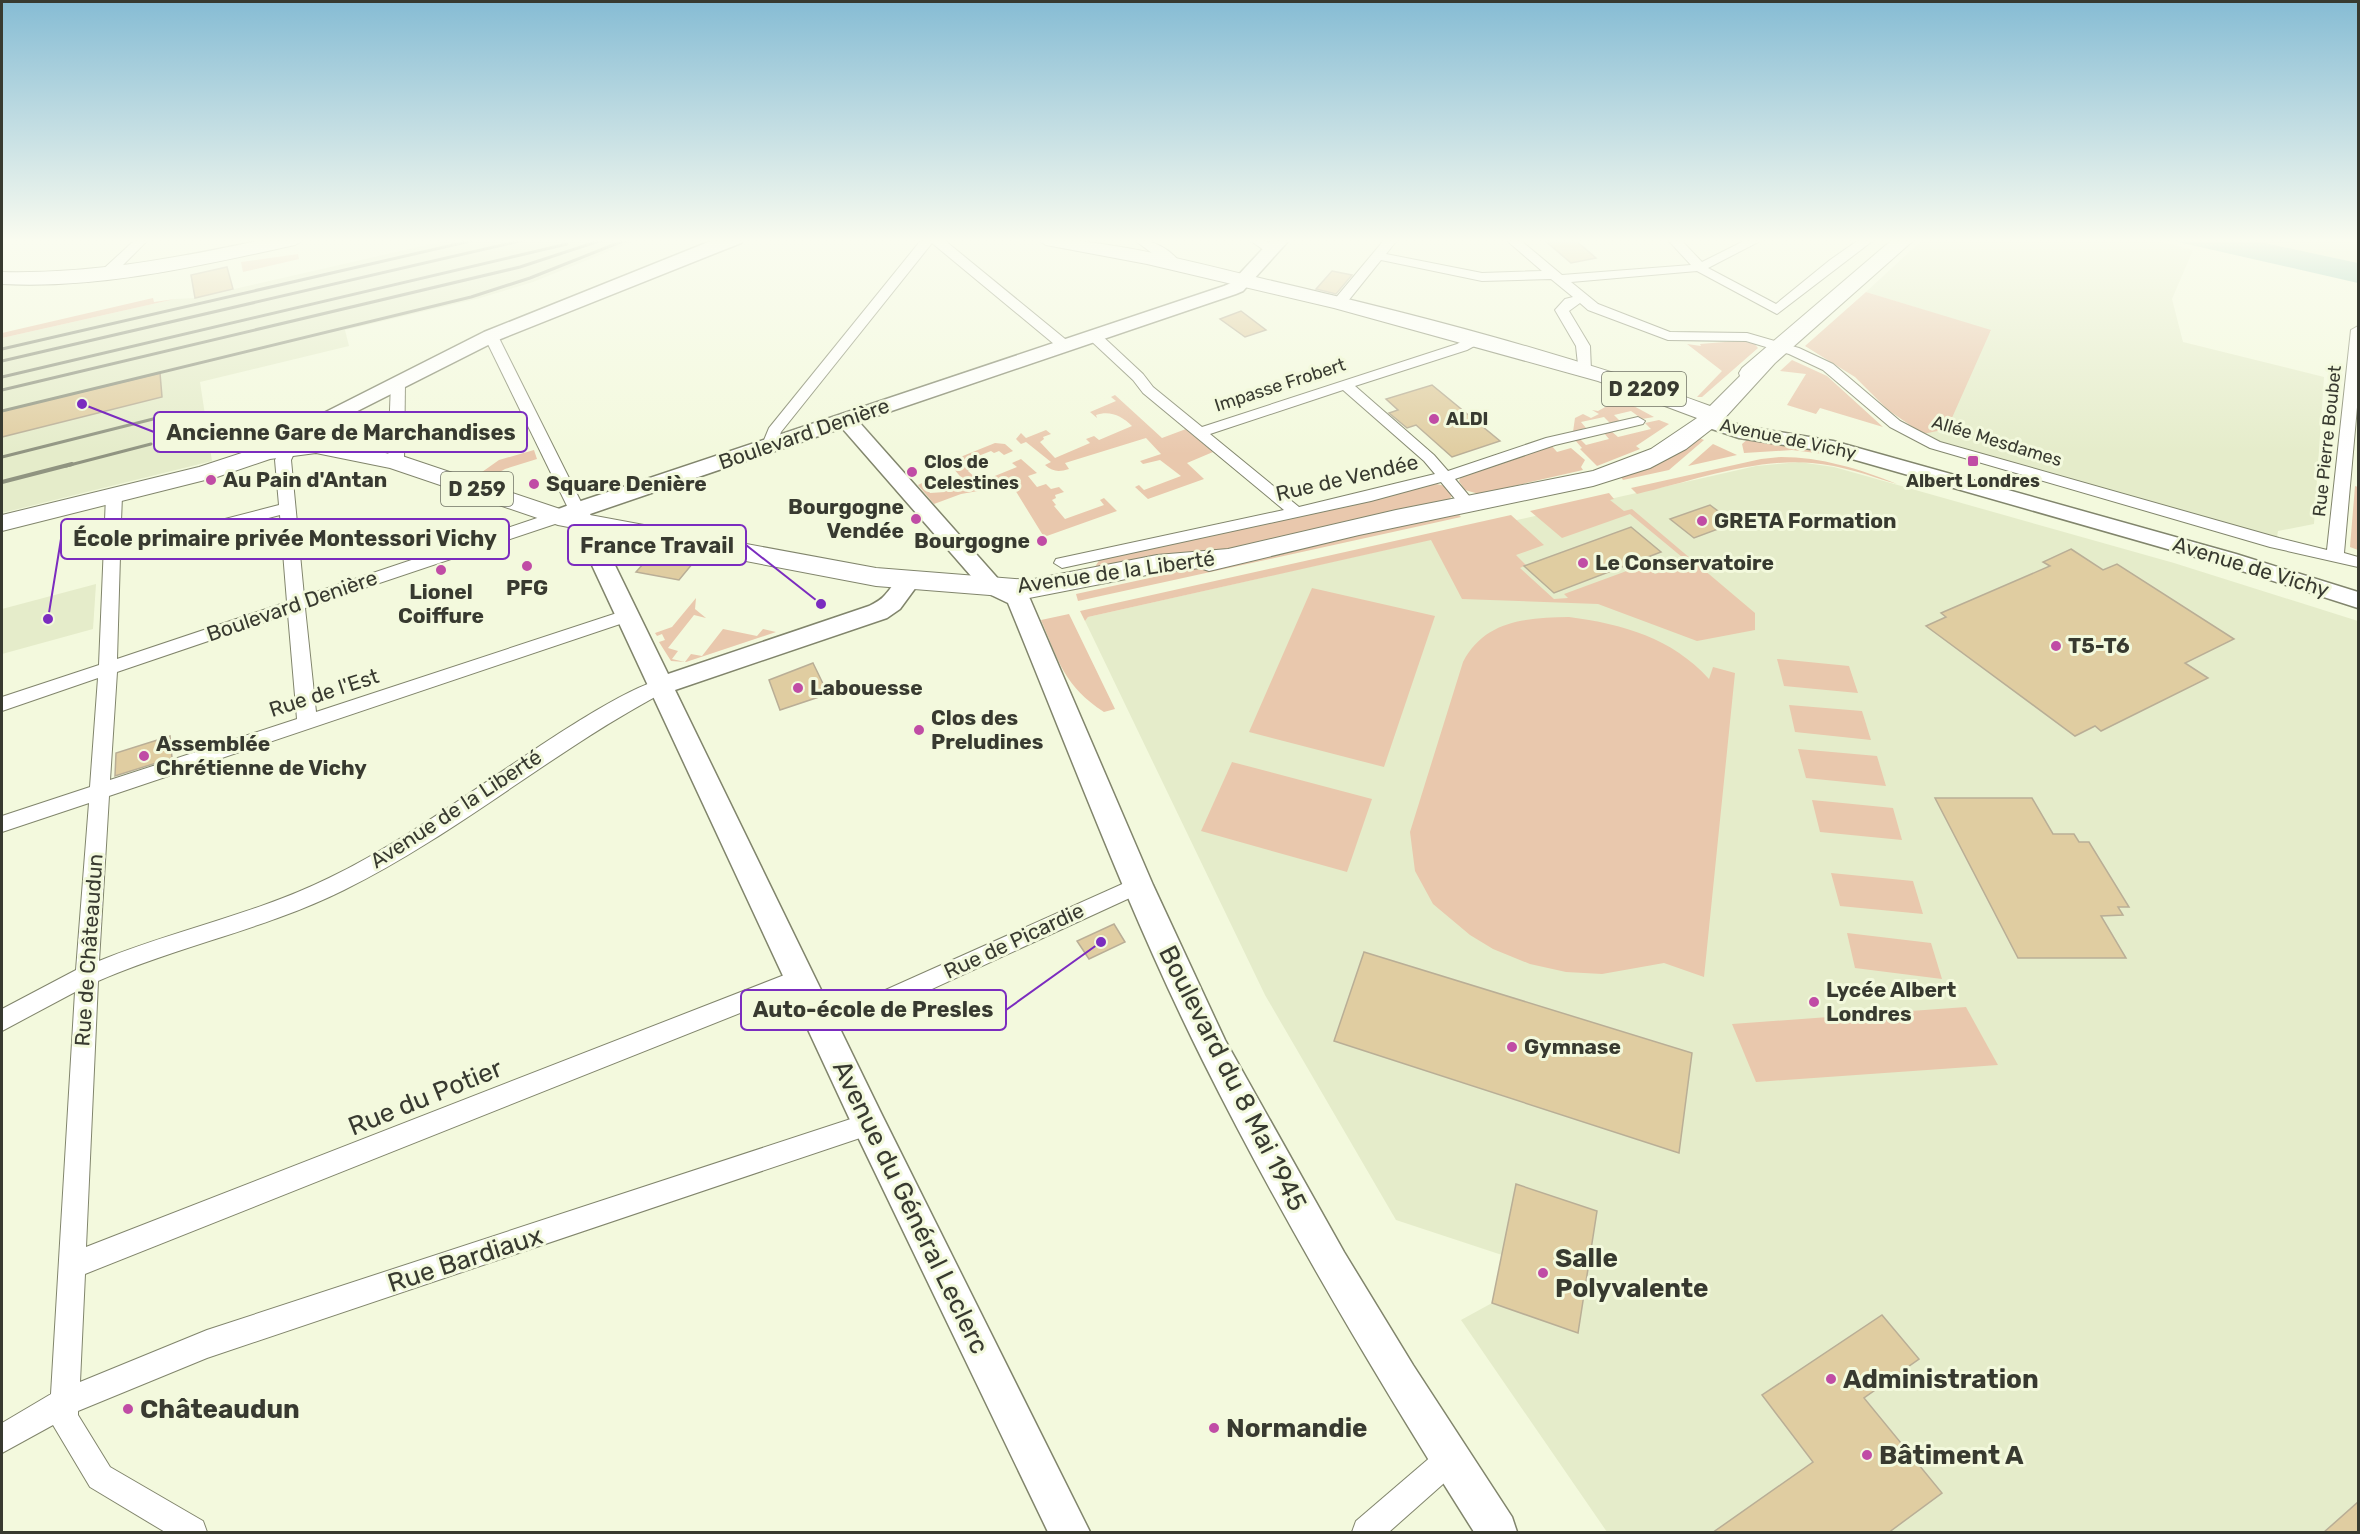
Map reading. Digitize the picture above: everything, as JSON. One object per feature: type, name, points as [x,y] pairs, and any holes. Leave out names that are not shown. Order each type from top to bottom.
[{"type":"main road","name":"D 2209","points":[[1366,311],[1584,371]]},
{"type":"main road","name":"Avenue de la Liberté","points":[[906,584],[993,587],[1039,598],[1120,582],[1467,503],[1548,486],[1598,479],[1643,463],[1672,447],[1705,417],[1739,394],[1774,354],[1823,311]]},
{"type":"main road","name":"Avenue de Vichy","points":[[1584,371],[1632,384],[1705,417]]},
{"type":"main road","name":"D 259","points":[[289,447],[323,446],[396,462],[573,516]]},
{"type":"main road","points":[[2,523],[114,496],[289,447]]},
{"type":"main road","points":[[573,516],[906,584]]},
{"type":"main road","name":"Avenue de la Liberté","points":[[906,584],[1024,594]]},
{"type":"street","points":[[307,722],[283,460],[289,447],[303,431],[491,336],[554,311]]},
{"type":"street","points":[[770,445],[774,431],[871,311]]},
{"type":"street","points":[[1022,311],[1065,346]]},
{"type":"street","name":"Boulevard Denière","points":[[2,704],[296,605],[573,516],[770,445],[1169,311]]},
{"type":"street","points":[[1563,311],[1583,346],[1584,371]]},
{"type":"street","name":"Allée Mesdames","points":[[1601,311],[1668,336],[1690,338],[1735,335],[1774,354],[1828,367],[1895,424],[1935,445],[2266,540],[2358,562]]},
{"type":"street","name":"Rue Pierre Boubet","points":[[2335,556],[2358,330]]},
{"type":"street","points":[[491,336],[573,516]]},
{"type":"street","points":[[1094,336],[1138,377],[1148,390],[1296,512]]},
{"type":"street","name":"Impasse Frobert","points":[[1200,432],[1462,347],[1473,340]]},
{"type":"street","points":[[396,462],[398,383]]},
{"type":"street","points":[[1345,385],[1447,476],[1467,503]]},
{"type":"street","name":"Avenue de Vichy","points":[[1705,417],[1739,432],[1826,445],[1970,485],[2228,559],[2358,600]]},
{"type":"street","points":[[846,420],[993,587]]},
{"type":"street","name":"Rue de Vendée","points":[[1062,563],[1296,512],[1447,476],[1551,441],[1638,421]]},
{"type":"street","name":"Rue de Châteaudun","points":[[63,1403],[107,668],[114,496]]},
{"type":"street","points":[[112,553],[288,508]]},
{"type":"street","name":"Avenue du Général Leclerc","points":[[573,516],[661,685],[869,1124],[1070,1533]]},
{"type":"street","name":"Avenue de la Liberté","points":[[2,1021],[43,996],[87,976],[138,955],[302,899],[355,874],[404,847],[590,721],[661,685],[878,612],[892,603],[906,584]]},
{"type":"street","name":"Boulevard du 8 Mai 1945","points":[[1024,594],[1138,885],[1214,1050],[1305,1221],[1399,1379],[1497,1533]]},
{"type":"street","name":"Rue de l'Est","points":[[2,824],[626,616]]},
{"type":"street","name":"Rue de Picardie","points":[[824,1028],[1138,885]]},
{"type":"street","name":"Rue du Potier","points":[[71,1266],[800,980]]},
{"type":"street","name":"Rue Bardiaux","points":[[2,1439],[63,1403],[207,1344],[869,1124]]},
{"type":"street","points":[[63,1403],[64,1418],[100,1477],[192,1533]]},
{"type":"street","points":[[1367,1533],[1450,1459]]},
{"type":"shaded area","points":[[99,311],[124,311],[2,338],[2,333]]},
{"type":"shaded area","points":[[124,311],[427,311],[345,330],[349,346],[200,382],[212,461],[2,513],[2,338]]},
{"type":"shaded area","points":[[1845,311],[1927,311],[1991,330],[1947,429],[1923,434],[1888,410],[1855,377],[1805,346]]},
{"type":"shaded area","points":[[1926,311],[2175,311],[2183,342],[2324,377],[2314,524],[2278,531],[2276,543],[1952,450],[1923,434],[1991,331]]},
{"type":"shaded area","points":[[1737,341],[1754,343],[1758,348],[1702,397],[1697,397],[1722,371],[1687,344],[1701,346],[1700,344]]},
{"type":"shaded area","points":[[1792,360],[1827,376],[1883,427],[1820,408],[1816,414],[1787,405],[1806,374],[1780,371]]},
{"type":"shaded area","points":[[1115,395],[1162,438],[1186,429],[1213,452],[1187,463],[1204,479],[1148,499],[1135,487],[1139,485],[1144,490],[1181,476],[1160,460],[1143,464],[1140,461],[1161,454],[1146,438],[1065,463],[1069,469],[1059,471],[1045,465],[1051,462],[1026,442],[1021,444],[1016,439],[1021,433],[1026,438],[1046,430],[1051,434],[1043,437],[1044,439],[1040,442],[1055,458],[1090,443],[1086,439],[1094,436],[1099,440],[1132,426],[1116,415],[1106,413],[1096,415],[1097,418],[1090,412],[1116,401],[1111,397]]},
{"type":"shaded area","points":[[1615,398],[1654,417],[1642,419],[1631,411],[1614,415],[1620,421],[1610,423],[1604,417],[1581,422],[1586,428],[1573,432],[1575,418],[1583,414],[1591,418],[1599,414],[1592,410],[1598,411],[1618,400]]},
{"type":"shaded area","points":[[1659,420],[1669,424],[1636,446],[1640,449],[1597,466],[1580,449],[1582,448],[1575,440],[1580,439],[1586,445],[1609,439],[1604,433],[1611,431],[1618,437],[1651,429],[1645,423]]},
{"type":"shaded area","points":[[1694,436],[1704,440],[1669,470],[1623,480],[1621,477]]},
{"type":"shaded area","points":[[1748,439],[1826,447],[1824,454],[1792,450],[1744,453],[1742,444]]},
{"type":"shaded area","points":[[995,443],[1005,444],[1013,451],[1004,455],[999,451],[994,453],[991,451],[968,460],[970,463],[966,465],[971,469],[968,471],[980,482],[1017,467],[1012,463],[1021,459],[1037,473],[1028,476],[1037,487],[1046,484],[1051,489],[1059,487],[1064,492],[1055,495],[1056,498],[1052,500],[1065,519],[1104,505],[1100,500],[1104,498],[1117,511],[1044,537],[1012,485],[961,494],[934,504],[918,485],[922,483],[930,493],[945,492],[943,489],[964,481],[948,462]]},
{"type":"shaded area","points":[[1713,444],[1737,455],[1688,466]]},
{"type":"shaded area","points":[[1551,445],[1557,452],[1571,448],[1585,460],[1581,467],[1583,470],[1479,494],[1465,490],[1459,481],[1461,476]]},
{"type":"shaded area","points":[[534,450],[537,459],[505,469],[493,476],[482,472],[499,460]]},
{"type":"shaded area","points":[[1781,457],[1811,459],[1840,465],[1897,484],[1834,466],[1790,462],[1746,467],[1637,494],[1631,488],[1761,459]]},
{"type":"shaded area","name":"Lycée Albert Londres","points":[[1799,462],[1834,467],[2174,563],[2358,621],[2358,1532],[1607,1532],[1461,1320],[1492,1303],[1502,1255],[1396,1220],[1265,995],[1085,621],[1088,617],[1756,466]]},
{"type":"shaded area","points":[[1436,484],[1446,486],[1452,495],[1449,501],[1220,552],[1093,570],[1100,559]]},
{"type":"shaded area","points":[[2355,486],[2358,487],[2358,550],[2350,547]]},
{"type":"shaded area","points":[[1609,493],[1614,499],[1610,500],[1624,511],[1632,509],[1755,613],[1755,630],[1697,641],[1598,604],[1462,599],[1431,540],[1088,617],[1085,621],[1080,611],[1511,515],[1544,545],[1516,555],[1526,565],[1520,568],[1554,599],[1568,598],[1564,594],[1643,565],[1655,574],[1688,562],[1630,514],[1562,538],[1530,511]]},
{"type":"shaded area","points":[[1456,511],[1461,517],[1078,601],[1076,594]]},
{"type":"shaded area","points":[[96,584],[93,629],[2,654],[2,609]]},
{"type":"shaded area","points":[[1312,588],[1435,616],[1384,767],[1249,732]]},
{"type":"shaded area","points":[[696,598],[695,609],[706,618],[694,615],[668,648],[678,651],[672,659],[685,662],[671,661],[659,642],[665,640],[662,634],[657,636],[655,633],[672,627]]},
{"type":"shaded area","points":[[1069,614],[1115,709],[1104,712],[1080,693],[1058,661],[1041,620]]},
{"type":"shaded area","points":[[1569,617],[1608,624],[1645,635],[1679,653],[1709,679],[1713,667],[1735,673],[1704,977],[1664,963],[1602,974],[1566,972],[1530,964],[1493,949],[1470,935],[1433,904],[1415,871],[1410,832],[1463,662],[1483,637],[1508,624]]},
{"type":"shaded area","points":[[723,629],[757,636],[763,629],[776,632],[686,662],[691,654],[702,656]]},
{"type":"shaded area","points":[[1777,659],[1849,666],[1858,693],[1784,686]]},
{"type":"shaded area","points":[[1789,705],[1862,711],[1871,740],[1795,732]]},
{"type":"shaded area","points":[[1798,749],[1877,756],[1886,786],[1806,778]]},
{"type":"shaded area","points":[[1232,762],[1372,799],[1347,872],[1201,831]]},
{"type":"shaded area","points":[[1812,800],[1893,808],[1902,840],[1820,832]]},
{"type":"shaded area","points":[[1831,873],[1913,881],[1923,914],[1840,906]]},
{"type":"shaded area","points":[[1847,933],[1931,943],[1942,979],[1855,968]]},
{"type":"shaded area","points":[[1966,1007],[1998,1065],[1756,1082],[1732,1024]]},
{"type":"building","points":[[1241,311],[1266,330],[1245,337],[1220,319]]},
{"type":"building","points":[[160,373],[162,397],[2,437],[2,411]]},
{"type":"building","name":"ALDI","points":[[1432,385],[1500,441],[1452,457],[1416,425],[1407,428],[1389,413],[1398,410],[1386,399]]},
{"type":"building","name":"GRETA Formation","points":[[1710,505],[1734,523],[1694,538],[1670,519]]},
{"type":"building","name":"Le Conservatoire","points":[[1631,527],[1661,552],[1554,593],[1524,566]]},
{"type":"building","name":"T5-T6","points":[[2071,549],[2103,570],[2117,564],[2234,639],[2185,663],[2208,678],[2101,731],[2095,726],[2075,736],[1926,626],[1946,617],[1941,613],[2050,566],[2043,562]]},
{"type":"building","points":[[651,555],[693,563],[679,580],[636,572]]},
{"type":"building","name":"Labouesse","points":[[813,663],[828,694],[780,710],[769,680]]},
{"type":"building","name":"Assemblée Chrétienne de Vichy","points":[[170,736],[172,758],[115,776],[116,753]]},
{"type":"building","points":[[1935,798],[2032,798],[2053,834],[2074,834],[2079,842],[2089,842],[2129,907],[2118,907],[2123,915],[2101,916],[2126,958],[2018,958]]},
{"type":"building","points":[[1114,924],[1125,942],[1089,959],[1077,941]]},
{"type":"building","name":"Gymnase","points":[[1364,952],[1692,1053],[1679,1153],[1334,1041]]},
{"type":"building","name":"Salle Polyvalente","points":[[1516,1184],[1597,1211],[1578,1333],[1492,1303]]},
{"type":"building","points":[[1882,1315],[1919,1359],[1864,1398],[1942,1493],[1888,1533],[1712,1533],[1813,1462],[1762,1395]]},
{"type":"building","points":[[2358,1502],[2358,1533],[2323,1533]]},
{"type":"railway","points":[[2,349],[169,311]]},
{"type":"railway","points":[[2,361],[219,311]]},
{"type":"railway","points":[[2,377],[284,311]]},
{"type":"railway","points":[[2,390],[336,311]]},
{"type":"railway","points":[[2,411],[415,311]]},
{"type":"railway","points":[[2,457],[169,415]]},
{"type":"railway","points":[[66,466],[151,444]]},
{"type":"railway","points":[[2,482],[72,464]]},
{"type":"place","name":"Ancienne Gare de Marchandises","points":[[82,404]]},
{"type":"place","name":"ALDI","points":[[1434,419]]},
{"type":"place","name":"Albert Londres","points":[[1973,461]]},
{"type":"place","name":"Clos de Celestines","points":[[912,472]]},
{"type":"place","name":"Au Pain d'Antan","points":[[211,480]]},
{"type":"place","name":"Square Denière","points":[[534,484]]},
{"type":"place","name":"Bourgogne Vendée","points":[[916,519]]},
{"type":"place","name":"GRETA Formation","points":[[1702,521]]},
{"type":"place","name":"Bourgogne","points":[[1042,541]]},
{"type":"place","name":"Le Conservatoire","points":[[1583,563]]},
{"type":"place","name":"PFG","points":[[527,566]]},
{"type":"place","name":"Lionel Coiffure","points":[[441,570]]},
{"type":"place","name":"France Travail","points":[[821,604]]},
{"type":"place","name":"École primaire privée Montessori Vichy","points":[[48,619]]},
{"type":"place","name":"T5-T6","points":[[2056,646]]},
{"type":"place","name":"Labouesse","points":[[798,688]]},
{"type":"place","name":"Clos des Preludines","points":[[919,730]]},
{"type":"place","name":"Assemblée Chrétienne de Vichy","points":[[144,756]]},
{"type":"place","name":"Auto-école de Presles","points":[[1101,942]]},
{"type":"place","name":"Lycée Albert Londres","points":[[1814,1002]]},
{"type":"place","name":"Gymnase","points":[[1512,1047]]},
{"type":"place","name":"Salle Polyvalente","points":[[1543,1273]]},
{"type":"place","name":"Administration","points":[[1831,1379]]},
{"type":"place","name":"Châteaudun","points":[[128,1409]]},
{"type":"place","name":"Normandie","points":[[1214,1428]]},
{"type":"place","name":"Bâtiment A","points":[[1867,1455]]}]
